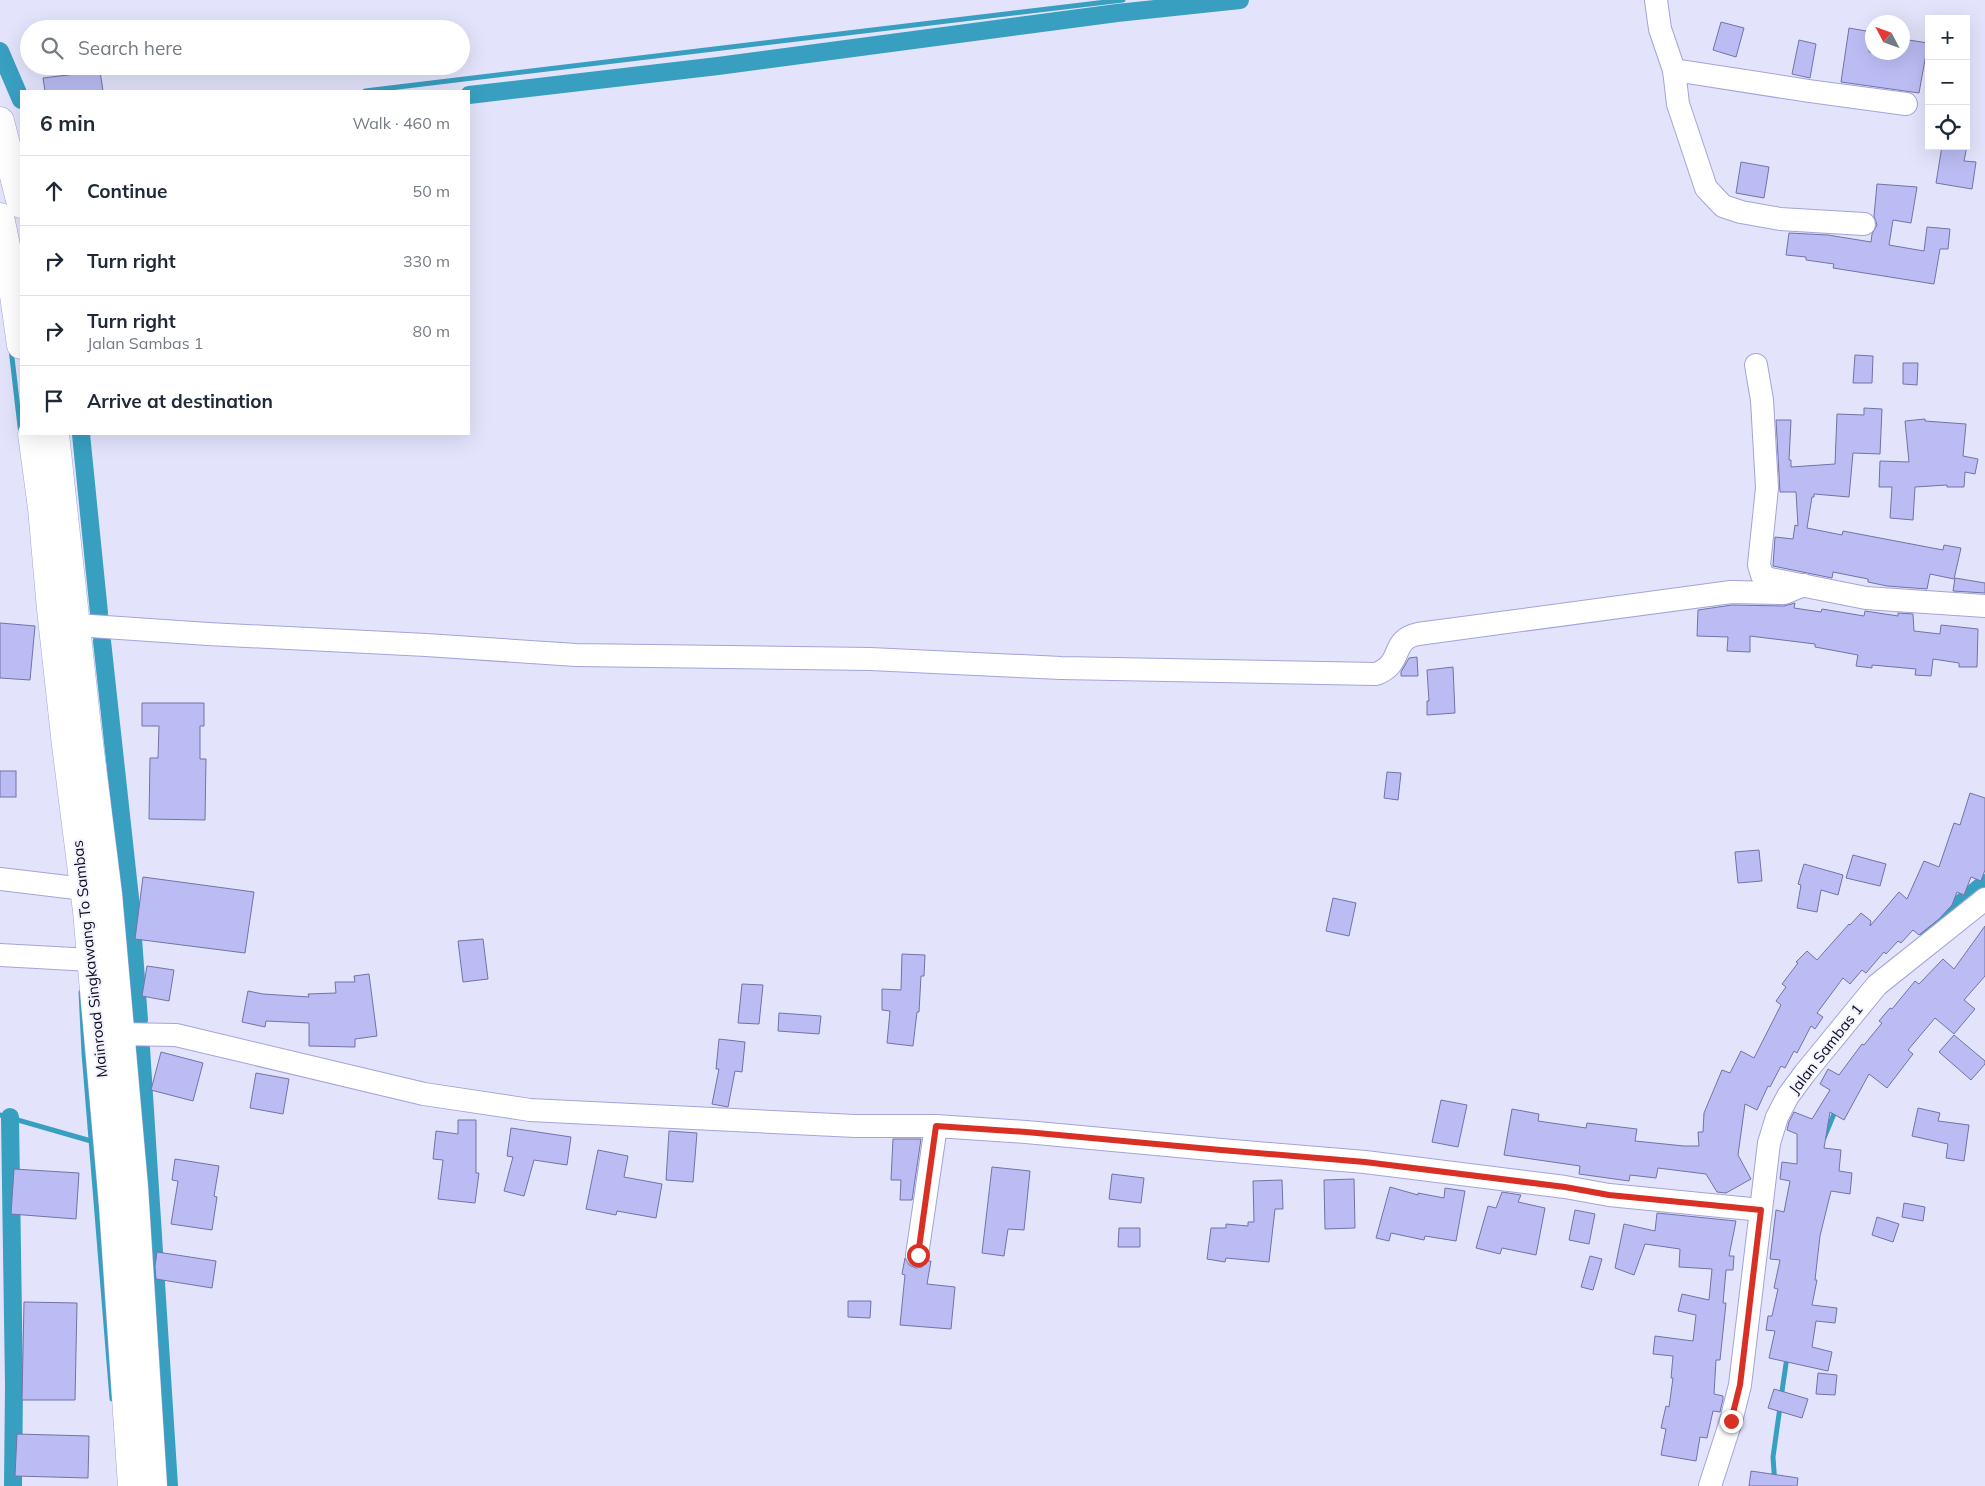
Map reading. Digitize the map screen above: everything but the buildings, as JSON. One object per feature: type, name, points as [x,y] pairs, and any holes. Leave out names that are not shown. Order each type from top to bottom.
[{"type":"highway","points":[[0,121],[20,200]]},
{"type":"highway","points":[[0,217],[9,260],[20,339]]},
{"type":"highway","name":"Mainroad Singkawang To Sambas","points":[[32,435],[76,625],[108,894],[119,1034],[120,1163],[126,1383],[132,1486]]},
{"type":"highway","name":"Mainroad Singkawang To Sambas","points":[[55,435],[55,534],[66,745],[91,960],[120,1163],[153,1486]]},
{"type":"street","points":[[1656,0],[1660,29],[1674,70],[1678,104],[1706,188],[1722,206],[1741,212],[1780,219],[1864,224]]},
{"type":"street","points":[[1674,70],[1906,104]]},
{"type":"street","points":[[1756,365],[1762,400],[1767,488],[1759,571],[1762,575],[1770,579],[1866,598],[1985,606]]},
{"type":"street","points":[[76,625],[576,654],[870,659],[1061,668],[1376,674],[1386,670],[1392,663],[1401,641],[1418,634],[1731,592],[1784,593],[1804,585]]},
{"type":"street","points":[[0,879],[84,889]]},
{"type":"street","name":"Jalan Sambas 1","points":[[1710,1486],[1731,1421],[1740,1385],[1769,1143],[1777,1117],[1788,1096],[1805,1073],[1877,985],[1985,899]]},
{"type":"street","points":[[0,955],[91,960]]},
{"type":"street","points":[[119,1034],[176,1035],[424,1094],[521,1109],[854,1126],[936,1126],[1026,1132],[1365,1162],[1565,1187],[1609,1195],[1761,1210]]},
{"type":"street","points":[[918,1255],[936,1126]]},
{"type":"waterway","points":[[373,90],[1123,0]]},
{"type":"waterway","points":[[470,95],[718,66],[1117,13],[1240,0]]},
{"type":"waterway","points":[[0,51],[20,98]]},
{"type":"waterway","points":[[11,349],[20,426]]},
{"type":"waterway","points":[[81,435],[99,613]]},
{"type":"waterway","points":[[102,641],[130,898],[139,1020]]},
{"type":"waterway","points":[[1928,931],[1985,883]]},
{"type":"waterway","points":[[81,992],[84,1053],[112,1399]]},
{"type":"waterway","points":[[141,1048],[169,1486]]},
{"type":"waterway","points":[[1824,1138],[1836,1109]]},
{"type":"waterway","points":[[0,1115],[91,1141]]},
{"type":"waterway","points":[[10,1117],[14,1385],[13,1486]]},
{"type":"waterway","points":[[1781,1398],[1787,1357]]},
{"type":"waterway","points":[[1775,1486],[1773,1457],[1780,1407]]},
{"type":"route","points":[[918,1255],[936,1126],[1026,1132],[1365,1162],[1565,1187],[1609,1195],[1761,1210],[1740,1385],[1731,1421]]}]
